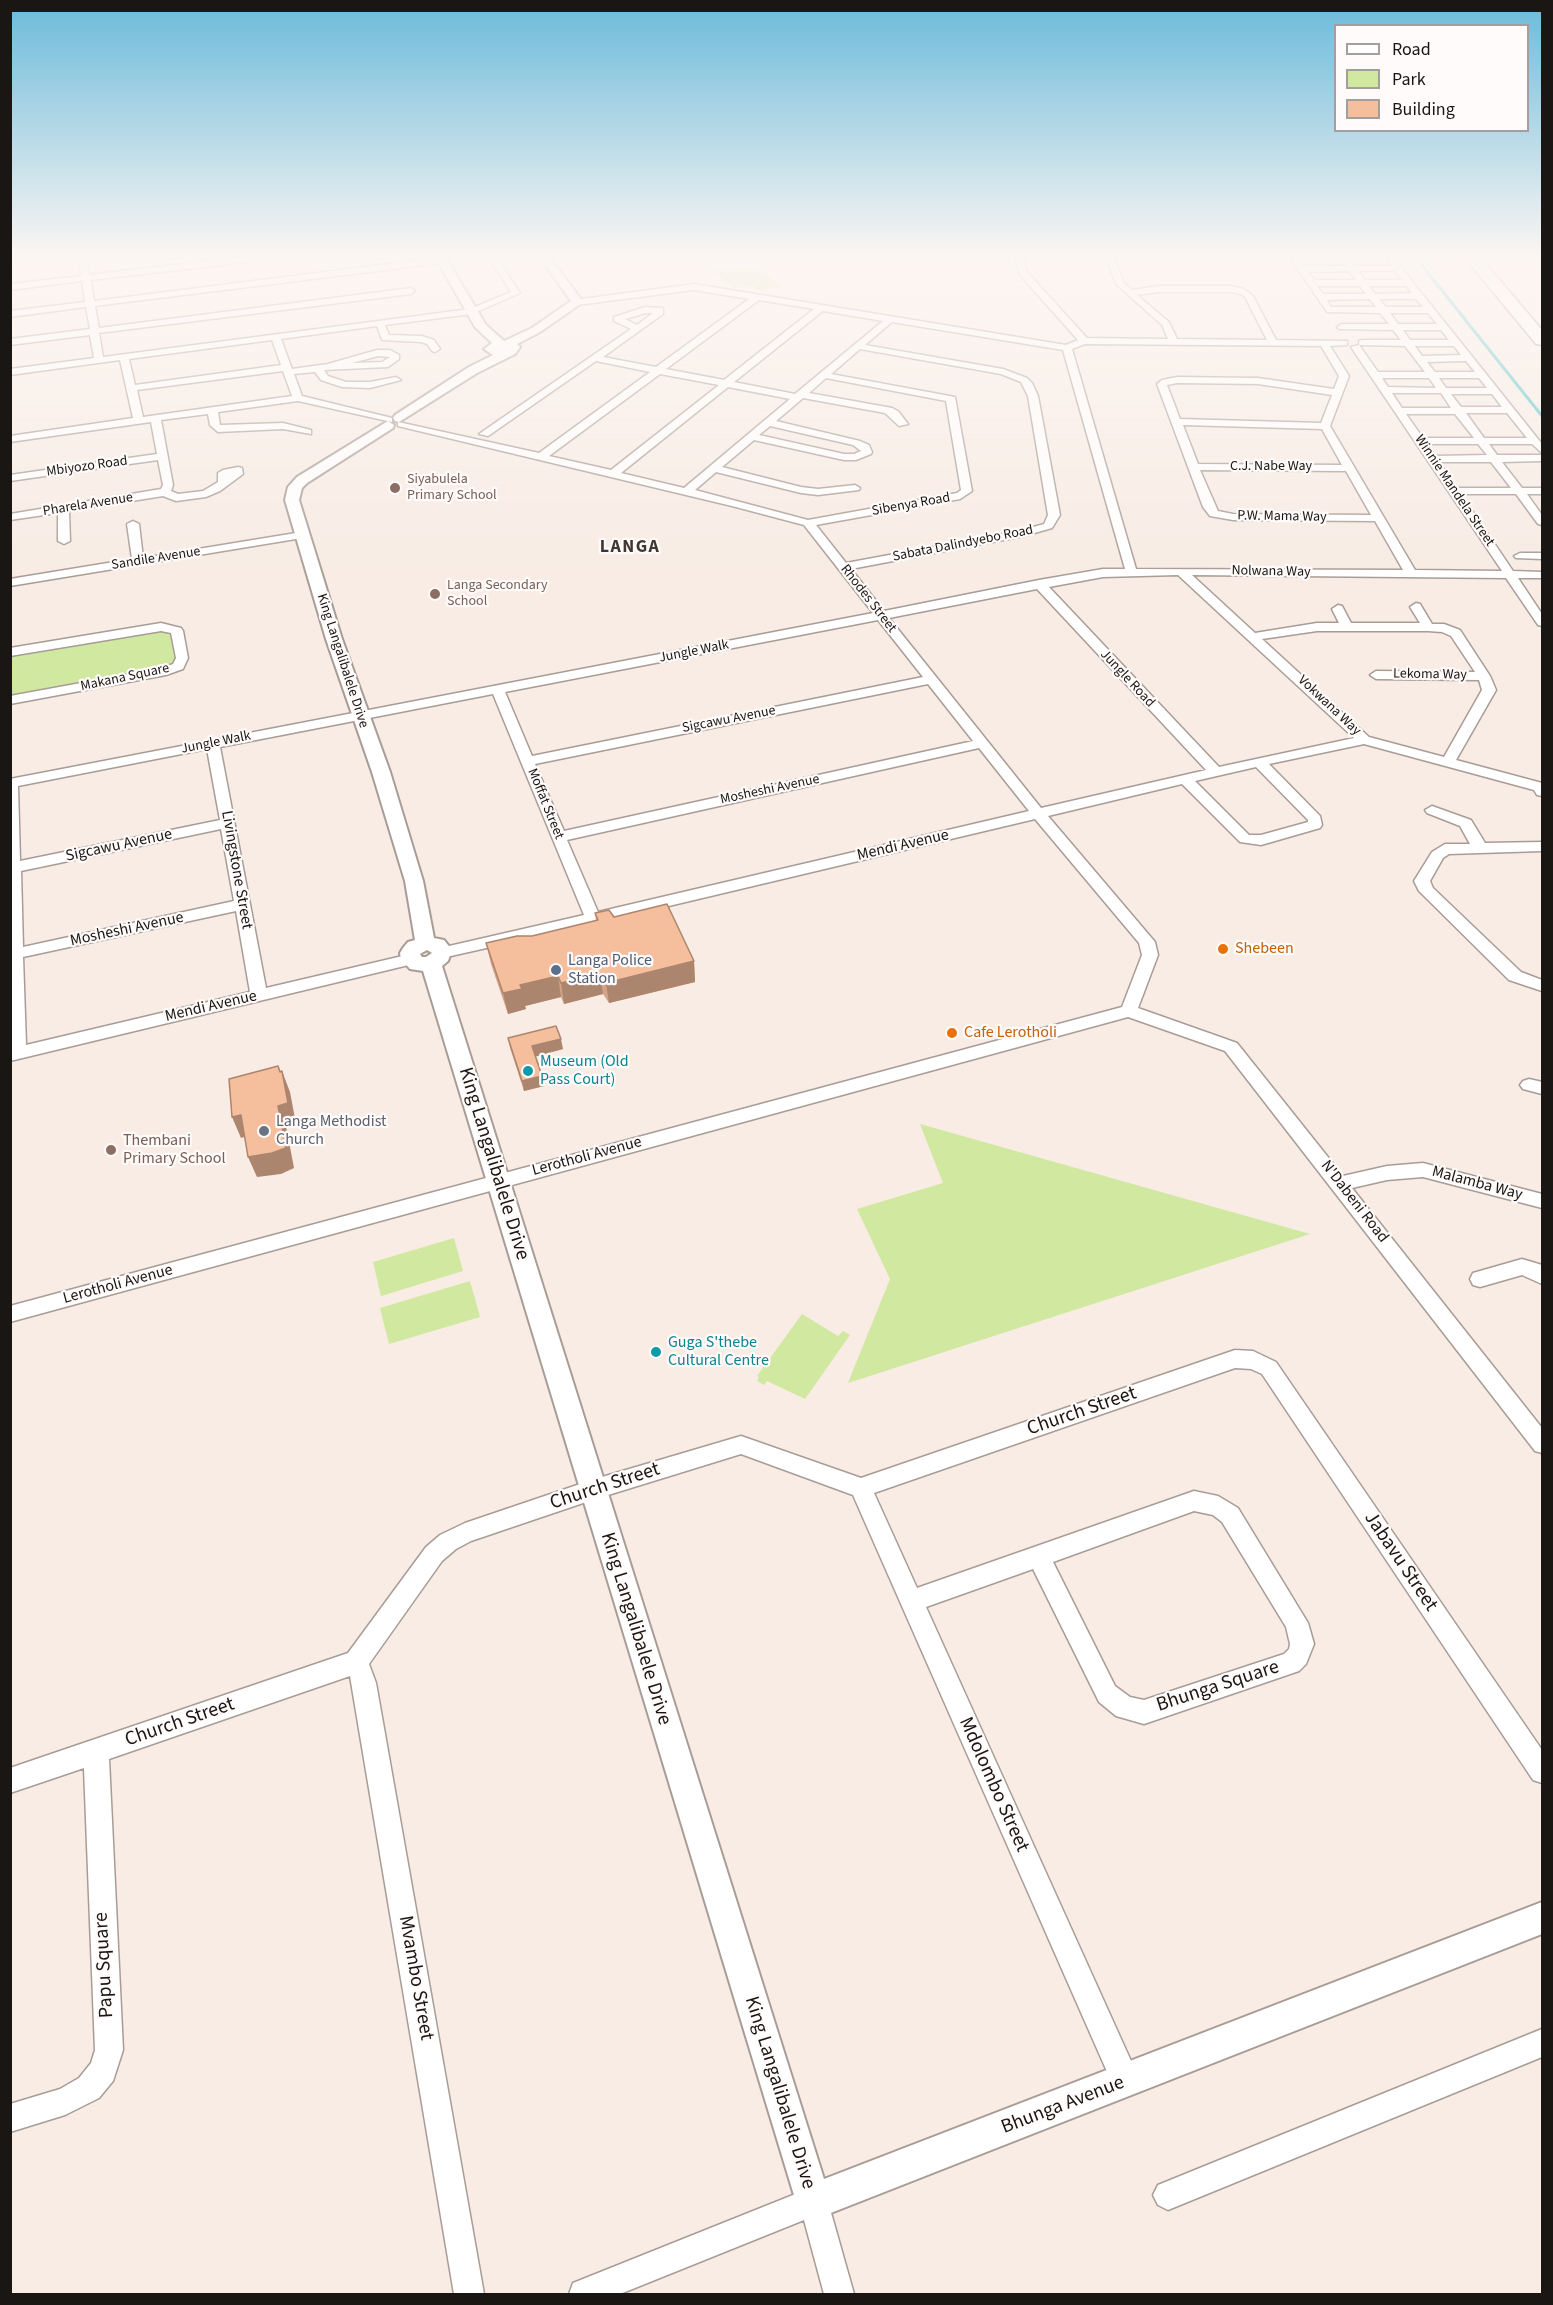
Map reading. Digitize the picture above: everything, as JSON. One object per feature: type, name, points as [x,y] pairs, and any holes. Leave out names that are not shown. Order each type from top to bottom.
[{"type":"street","points":[[10,372],[58,366]]},
{"type":"street","points":[[126,366],[140,421]]},
{"type":"street","points":[[288,366],[298,398]]},
{"type":"street","points":[[329,367],[334,366]]},
{"type":"street","points":[[133,388],[289,369],[367,366]]},
{"type":"street","name":"King Langalibalele Drive","points":[[479,366],[295,487],[292,500],[360,716],[381,772],[414,882],[427,955],[499,1181],[592,1490],[813,2202],[839,2295]]},
{"type":"street","points":[[484,434],[584,366]]},
{"type":"street","points":[[634,366],[727,384],[888,410],[894,413],[903,424]]},
{"type":"street","points":[[541,457],[663,366]]},
{"type":"street","points":[[613,474],[750,366]]},
{"type":"street","points":[[687,491],[834,366]]},
{"type":"street","name":"Sabata Dalindyebo Road","points":[[843,567],[1020,534],[1048,526],[1054,515],[1033,396],[1029,385],[1024,380],[1003,372],[967,366]]},
{"type":"street","points":[[1072,366],[1131,571]]},
{"type":"street","points":[[1325,426],[1343,381],[1343,372],[1339,366]]},
{"type":"street","name":"Winnie Mandela Street","points":[[1369,366],[1511,576]]},
{"type":"street","points":[[1372,371],[1439,366]]},
{"type":"street","points":[[1475,366],[1539,445]]},
{"type":"street","points":[[1426,367],[1483,375]]},
{"type":"street","points":[[1426,367],[1542,522]]},
{"type":"street","points":[[318,368],[324,378],[345,385],[370,385],[396,380]]},
{"type":"street","name":"Sibenya Road","points":[[808,523],[960,496],[967,491],[951,399],[823,375]]},
{"type":"street","name":"P.W. Mama Way","points":[[1338,393],[1258,381],[1165,382],[1163,386],[1210,510],[1218,515],[1379,518]]},
{"type":"street","points":[[1385,390],[1495,391]]},
{"type":"street","points":[[10,439],[298,398],[687,491],[808,523]]},
{"type":"street","points":[[213,410],[215,425],[218,429],[283,426],[307,432]]},
{"type":"street","points":[[1399,411],[1511,410]]},
{"type":"street","points":[[156,419],[168,485],[165,492]]},
{"type":"street","points":[[750,436],[844,457],[856,457],[867,453],[865,447],[856,443],[766,422]]},
{"type":"street","points":[[1177,422],[1325,426]]},
{"type":"street","points":[[1325,426],[1411,574]]},
{"type":"street","points":[[1413,432],[1528,431]]},
{"type":"street","points":[[1419,441],[1482,441],[1539,445]]},
{"type":"street","name":"Mbiyozo Road","points":[[10,478],[163,456]]},
{"type":"street","points":[[1432,459],[1542,458]]},
{"type":"street","name":"C.J. Nabe Way","points":[[1194,467],[1348,468]]},
{"type":"street","points":[[713,468],[801,490],[827,491],[855,488]]},
{"type":"street","points":[[1438,469],[1542,469]]},
{"type":"street","name":"Pharela Avenue","points":[[10,517],[165,492],[174,498],[196,496],[211,492],[224,484]]},
{"type":"street","points":[[1453,491],[1542,490]]},
{"type":"street","points":[[63,509],[64,541]]},
{"type":"street","name":"Rhodes Street","points":[[808,523],[1039,815],[1147,942],[1150,955],[1129,1011]]},
{"type":"street","points":[[133,524],[138,562]]},
{"type":"street","name":"Sandile Avenue","points":[[10,583],[302,535]]},
{"type":"street","points":[[1520,556],[1542,556]]},
{"type":"street","name":"Nolwana Way","points":[[1131,571],[1542,575]]},
{"type":"street","name":"Jungle Walk","points":[[11,783],[1039,584],[1103,573],[1131,571]]},
{"type":"street","name":"Vokwana Way","points":[[1181,571],[1364,740],[1449,761],[1541,788]]},
{"type":"street","points":[[1511,576],[1542,622]]},
{"type":"street","name":"Jungle Road","points":[[1039,584],[1141,695],[1216,772]]},
{"type":"street","points":[[1416,608],[1428,627]]},
{"type":"street","points":[[1338,609],[1347,627]]},
{"type":"street","name":"Makana Square","points":[[10,652],[161,627],[177,631],[182,658],[178,666],[161,673],[10,700]]},
{"type":"street","name":"Lekoma Way","points":[[1254,637],[1307,627],[1428,627],[1444,628],[1456,633],[1489,686],[1488,694],[1449,761]]},
{"type":"street","name":"Lekoma Way","points":[[1376,675],[1484,676]]},
{"type":"street","name":"Sigcawu Avenue","points":[[527,761],[932,679]]},
{"type":"street","name":"Moffat Street","points":[[497,689],[593,919]]},
{"type":"street","name":"Mendi Avenue","points":[[14,1054],[427,955],[593,919],[1259,762],[1364,740]]},
{"type":"street","name":"Mosheshi Avenue","points":[[558,837],[981,743]]},
{"type":"street","name":"Livingstone Street","points":[[213,744],[259,996]]},
{"type":"street","points":[[1185,779],[1245,839],[1261,840],[1315,825],[1315,819],[1259,762]]},
{"type":"street","points":[[11,783],[14,1054]]},
{"type":"street","points":[[1432,810],[1466,823],[1479,846]]},
{"type":"street","name":"Sigcawu Avenue","points":[[12,868],[228,823]]},
{"type":"street","points":[[1542,846],[1452,847],[1440,851],[1425,875],[1423,886],[1515,976],[1542,986]]},
{"type":"street","name":"Mosheshi Avenue","points":[[13,955],[243,904]]},
{"type":"street","name":"Lerotholi Avenue","points":[[10,1314],[1129,1011]]},
{"type":"street","name":"N'Dabeni Road","points":[[1129,1011],[1231,1047],[1341,1184],[1542,1444]]},
{"type":"street","name":"Malamba Way","points":[[1341,1184],[1388,1173],[1424,1170],[1542,1201]]},
{"type":"street","points":[[1480,1279],[1522,1267],[1535,1270],[1542,1276]]},
{"type":"street","name":"Church Street","points":[[10,1781],[356,1662],[434,1554],[448,1542],[465,1533],[592,1490],[741,1445],[861,1488],[1235,1359],[1253,1360]]},
{"type":"street","name":"Jabavu Street","points":[[1253,1360],[1269,1368],[1542,1771]]},
{"type":"street","name":"Mdolombo Street","points":[[861,1488],[1126,2082]]},
{"type":"street","name":"Bhunga Square","points":[[911,1601],[1194,1501],[1218,1506],[1230,1515],[1300,1631],[1302,1644],[1298,1656],[1291,1663],[1144,1712],[1124,1708],[1107,1694],[1039,1557]]},
{"type":"street","name":"Mvambo Street","points":[[356,1662],[366,1694],[469,2295]]},
{"type":"street","name":"Papu Square","points":[[10,2118],[65,2101],[89,2088],[103,2071],[109,2050],[96,1752]]},
{"type":"street","name":"Bhunga Avenue","points":[[584,2295],[813,2202],[1126,2082],[1542,1918]]},
{"type":"street","points":[[1168,2195],[1542,2043]]},
{"type":"green space","points":[[156,629],[171,632],[177,658],[175,664],[168,668],[11,697],[11,655]]},
{"type":"green space","points":[[920,1124],[1310,1234],[848,1383],[890,1279],[857,1209],[943,1183]]},
{"type":"green space","points":[[454,1238],[463,1271],[381,1296],[373,1262]]},
{"type":"green space","points":[[470,1281],[480,1317],[389,1344],[380,1308]]},
{"type":"green space","points":[[802,1314],[838,1336],[843,1331],[850,1335],[805,1399],[767,1381],[764,1385],[757,1381],[759,1377],[757,1376]]},
{"type":"building","points":[[667,904],[694,961],[606,983],[600,974],[561,983],[558,976],[520,985],[522,989],[503,993],[486,943],[517,936],[532,936],[598,920],[595,913],[609,910],[614,917]]},
{"type":"building","points":[[556,1026],[561,1039],[532,1046],[542,1076],[522,1081],[508,1038]]},
{"type":"building","name":"Langa Methodist Church","points":[[278,1066],[280,1072],[282,1071],[288,1103],[278,1106],[286,1148],[248,1157],[241,1115],[232,1117],[229,1079]]},
{"type":"waterway","points":[[1502,366],[1542,416]]},
{"type":"place","name":"Siyabulela Primary School","points":[[395,488]]},
{"type":"place","name":"Langa Secondary School","points":[[435,594]]},
{"type":"place","name":"Shebeen","points":[[1223,949]]},
{"type":"place","name":"Langa Police Station","points":[[556,970]]},
{"type":"place","name":"Cafe Lerotholi","points":[[952,1033]]},
{"type":"place","name":"Museum (Old Pass Court)","points":[[528,1071]]},
{"type":"place","name":"Langa Methodist Church","points":[[264,1131]]},
{"type":"place","name":"Thembani Primary School","points":[[111,1150]]},
{"type":"place","name":"Guga S'thebe Cultural Centre","points":[[656,1352]]},
{"type":"district","name":"LANGA","points":[[630,548]]}]
